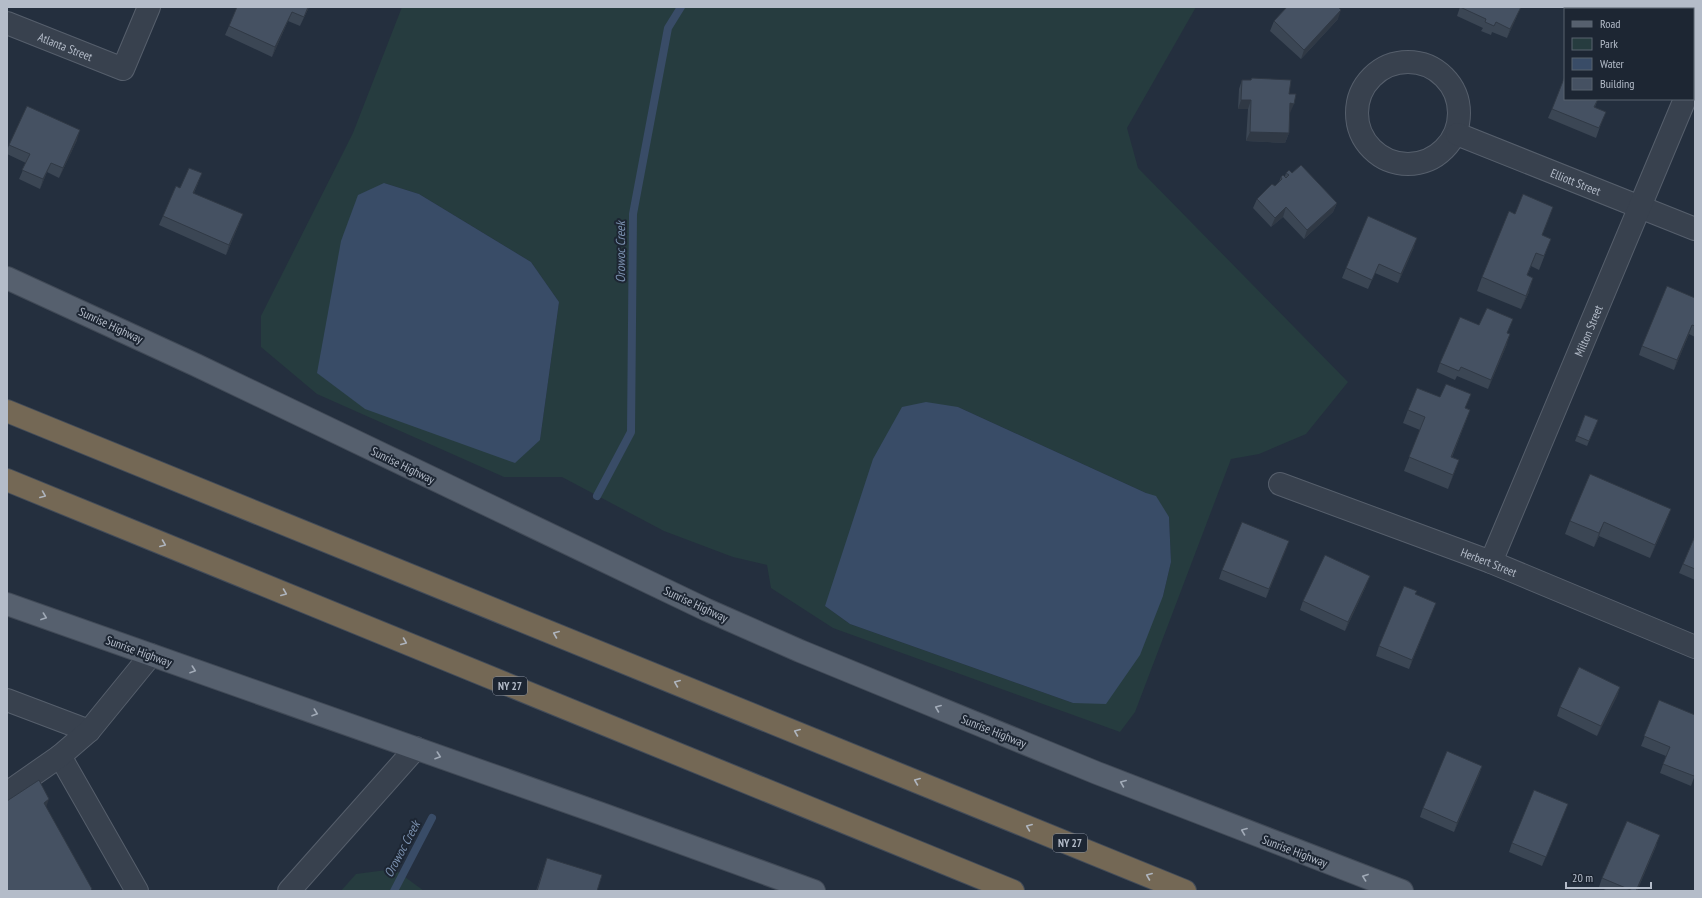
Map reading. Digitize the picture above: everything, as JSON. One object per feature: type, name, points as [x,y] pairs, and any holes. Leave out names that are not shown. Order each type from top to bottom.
[{"type":"highway","name":"NY 27","points":[[7,410],[1185,891]]},
{"type":"highway","name":"NY 27","points":[[7,480],[1013,891]]},
{"type":"main road","name":"Sunrise Highway","points":[[7,278],[196,365],[707,610],[807,654],[1104,776],[1402,891]]},
{"type":"main road","name":"Sunrise Highway","points":[[7,604],[151,656],[416,748],[814,891]]},
{"type":"street","name":"Atlanta Street","points":[[7,23],[123,69],[149,7]]},
{"type":"street","points":[[1412,61],[1443,74],[1460,101],[1457,134],[1436,158],[1404,166],[1374,153],[1357,125],[1360,93],[1381,68],[1412,61]]},
{"type":"street","name":"Milton Street","points":[[1491,562],[1685,100]]},
{"type":"street","name":"Elliott Street","points":[[1457,134],[1695,229]]},
{"type":"street","name":"Herbert Street","points":[[1280,484],[1491,562],[1695,647]]},
{"type":"street","points":[[7,793],[60,756],[89,731],[151,656]]},
{"type":"street","points":[[7,700],[89,731]]},
{"type":"street","points":[[289,891],[416,748]]},
{"type":"street","points":[[60,756],[137,891]]},
{"type":"green space","points":[[402,7],[1196,7],[1127,128],[1138,168],[1348,382],[1306,434],[1259,454],[1231,459],[1135,712],[1120,732],[833,628],[771,588],[767,565],[733,557],[664,531],[562,477],[504,477],[317,394],[261,347],[261,316],[353,133]],"holes":[[[384,183],[419,194],[531,262],[559,302],[540,440]],[[958,407],[1146,493],[1169,517],[1171,562],[1163,596],[1073,703],[850,624],[825,606]]]},
{"type":"green space","points":[[394,869],[424,891],[341,891],[356,874]]},
{"type":"water","points":[[384,183],[419,194],[531,262],[559,302],[540,440],[515,463],[365,409],[317,373],[341,241],[358,195]]},
{"type":"water","points":[[926,402],[958,407],[1146,493],[1156,496],[1169,517],[1171,562],[1163,596],[1140,655],[1106,704],[1073,703],[850,624],[825,606],[873,459],[902,407]]},
{"type":"building","points":[[237,7],[308,7],[304,17],[292,12],[275,47],[229,26]]},
{"type":"building","points":[[1287,7],[1338,7],[1341,10],[1304,50],[1274,21]]},
{"type":"building","points":[[1460,7],[1521,7],[1510,29],[1496,22],[1494,26],[1485,22],[1486,19]]},
{"type":"building","points":[[1595,7],[1650,7],[1650,8]]},
{"type":"building","points":[[1252,78],[1291,80],[1289,94],[1296,94],[1294,104],[1290,103],[1289,133],[1250,132],[1251,100],[1241,100],[1242,80],[1251,80]]},
{"type":"building","points":[[1564,79],[1564,100],[1598,100],[1594,107],[1606,112],[1599,128],[1552,109]]},
{"type":"building","points":[[27,106],[80,130],[63,168],[51,163],[43,179],[22,170],[30,154],[9,145]]},
{"type":"building","points":[[1301,165],[1337,203],[1307,230],[1286,207],[1275,218],[1257,199],[1272,184],[1275,186],[1282,179],[1281,177],[1283,175],[1286,178],[1289,175],[1286,173],[1289,170],[1292,173]]},
{"type":"building","points":[[189,168],[202,173],[193,193],[243,214],[229,245],[163,216],[176,186],[180,188]]},
{"type":"building","points":[[1523,194],[1553,207],[1542,235],[1551,239],[1544,256],[1536,253],[1527,275],[1533,278],[1526,296],[1482,277],[1509,211],[1515,214]]},
{"type":"building","points":[[1368,216],[1417,238],[1401,274],[1379,264],[1372,280],[1346,268]]},
{"type":"building","points":[[1667,286],[1695,298],[1695,326],[1692,325],[1677,360],[1642,346]]},
{"type":"building","points":[[1487,308],[1513,319],[1507,333],[1510,334],[1491,380],[1461,367],[1459,371],[1440,363],[1460,317],[1479,325]]},
{"type":"building","points":[[1446,384],[1471,394],[1465,408],[1470,410],[1451,457],[1459,460],[1453,475],[1409,457],[1425,417],[1408,410],[1417,388],[1440,397]]},
{"type":"building","points":[[1585,415],[1598,420],[1589,441],[1577,436]]},
{"type":"building","points":[[1590,474],[1671,509],[1655,545],[1604,522],[1599,533],[1570,521]]},
{"type":"building","points":[[1242,522],[1289,541],[1269,589],[1222,570]]},
{"type":"building","points":[[1695,536],[1695,569],[1683,564]]},
{"type":"building","points":[[1325,555],[1370,576],[1348,622],[1303,601]]},
{"type":"building","points":[[1404,586],[1417,591],[1415,594],[1436,603],[1412,660],[1379,646]]},
{"type":"building","points":[[1579,667],[1620,687],[1601,726],[1560,707]]},
{"type":"building","points":[[1659,700],[1695,715],[1694,776],[1663,764],[1670,747],[1644,736]]},
{"type":"building","points":[[1447,751],[1482,766],[1457,823],[1423,808]]},
{"type":"building","points":[[39,780],[49,799],[44,803],[92,889],[90,891],[7,891],[7,801]]},
{"type":"building","points":[[1534,790],[1568,804],[1546,857],[1512,843]]},
{"type":"building","points":[[1627,821],[1660,835],[1636,891],[1602,878]]},
{"type":"building","points":[[547,858],[602,875],[597,891],[537,891]]},
{"type":"waterway","name":"Orowoc Creek","points":[[597,496],[631,432],[633,214],[668,28],[681,7]]},
{"type":"waterway","name":"Orowoc Creek","points":[[394,891],[432,818]]}]
